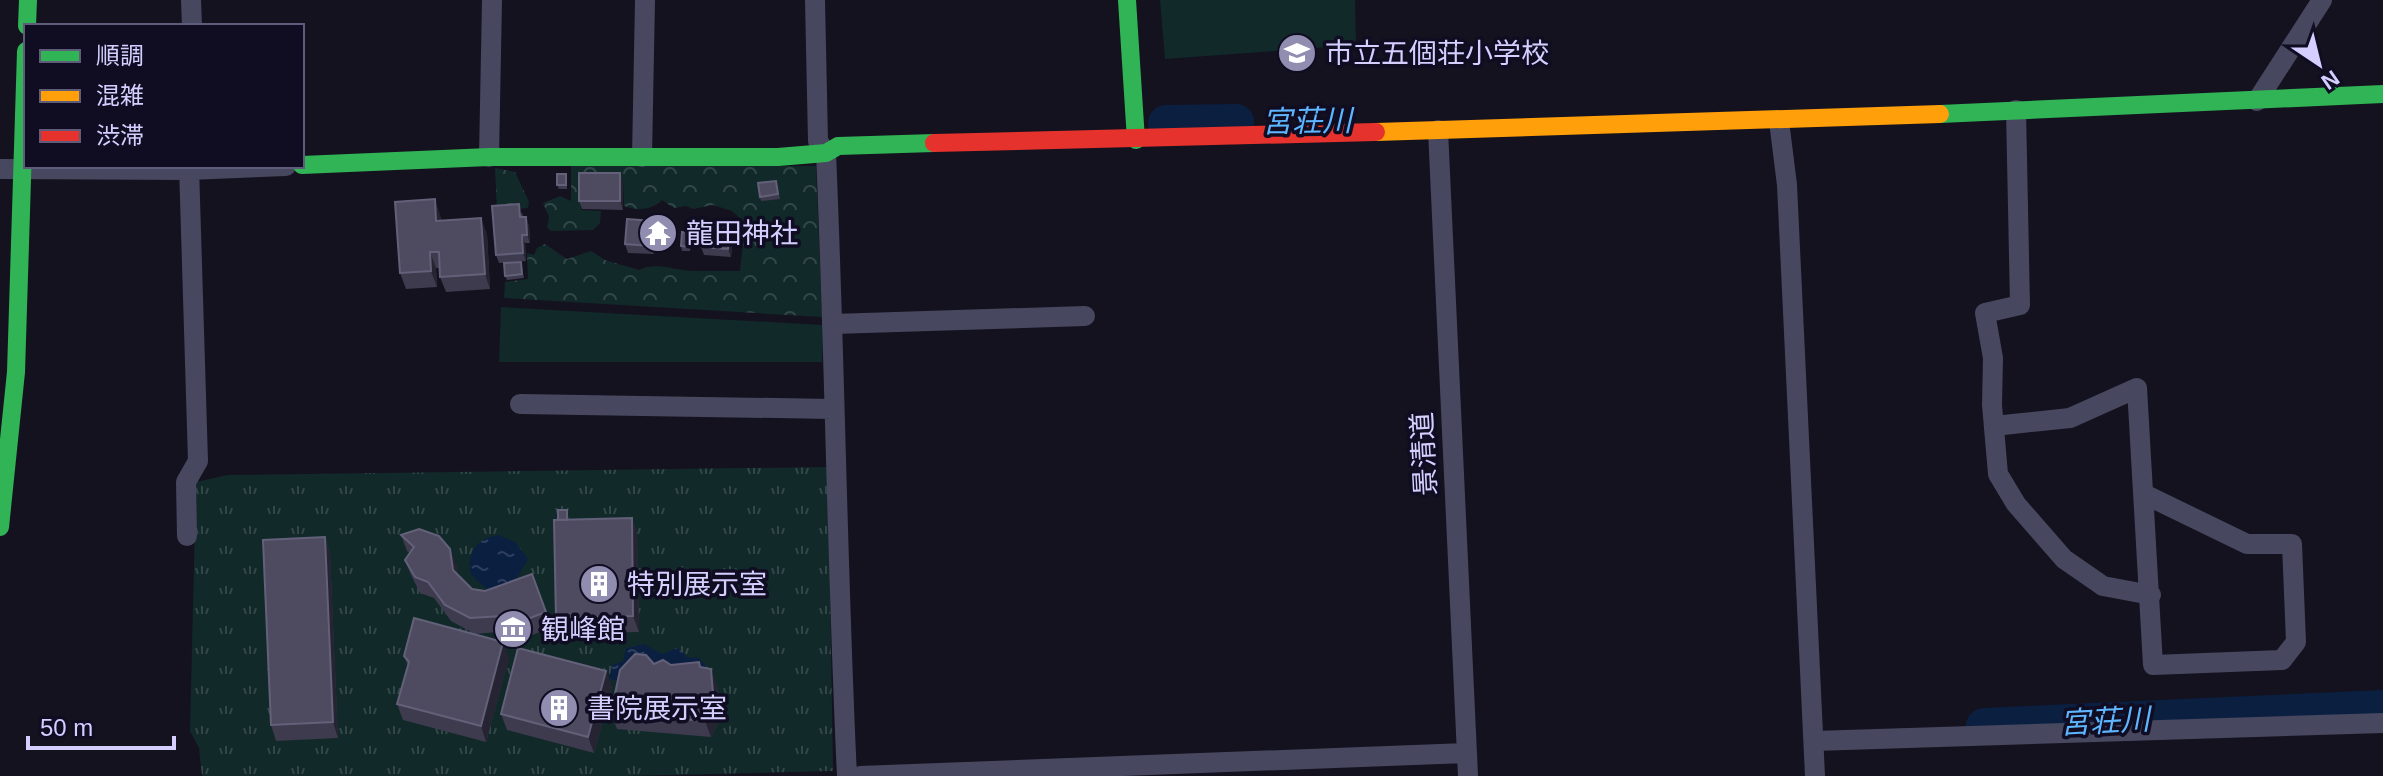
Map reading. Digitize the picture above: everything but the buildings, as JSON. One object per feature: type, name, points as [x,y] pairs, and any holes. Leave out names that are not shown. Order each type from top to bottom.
[{"type":"main road","points":[[27,24],[28,0]]},
{"type":"main road","points":[[1127,0],[1136,140]]},
{"type":"main road","points":[[304,165],[489,157],[778,157],[826,153],[838,146],[1779,121],[2383,94]]},
{"type":"main road","points":[[0,527],[16,372],[24,110]]},
{"type":"street","points":[[191,0],[192,24]]},
{"type":"street","points":[[489,157],[492,0]]},
{"type":"street","points":[[642,157],[645,0]]},
{"type":"street","points":[[815,0],[818,141],[826,153],[847,776]]},
{"type":"street","points":[[2257,101],[2322,0]]},
{"type":"street","points":[[2016,110],[2020,305],[1985,313],[1993,358],[1998,474],[2016,504],[2064,559],[2103,586],[2151,595]]},
{"type":"street","points":[[1779,121],[1787,185],[1815,776]]},
{"type":"street","name":"景清道","points":[[1438,130],[1468,776]]},
{"type":"street","points":[[0,169],[189,168],[198,461],[186,482],[187,536]]},
{"type":"street","points":[[833,324],[1085,316]]},
{"type":"street","points":[[1994,426],[2070,418],[2137,388],[2153,665],[2282,660],[2296,642],[2292,544],[2247,544],[2144,494]]},
{"type":"street","points":[[520,404],[833,409]]},
{"type":"street","points":[[1814,741],[2383,723]]},
{"type":"street","points":[[860,776],[1466,753]]},
{"type":"green space","points":[[1160,0],[1355,0],[1356,45],[1165,59]]},
{"type":"green space","points":[[571,166],[816,166],[822,317],[504,298],[505,282],[528,279],[527,253],[534,255],[537,248],[545,244],[567,259],[591,251],[605,260],[639,270],[660,266],[694,271],[740,271],[745,223],[732,211],[713,205],[693,209],[686,206],[674,208],[662,200],[649,208],[629,208],[624,206],[623,179],[581,180],[581,210],[601,211],[600,223],[593,230],[551,231],[547,227],[549,217],[543,203],[560,196],[571,201]]},
{"type":"green space","points":[[495,168],[515,172],[529,202],[528,208],[497,211]]},
{"type":"green space","points":[[501,307],[823,325],[822,362],[499,362]]},
{"type":"green space","points":[[828,467],[833,771],[628,776],[202,776],[199,748],[190,731],[196,482],[228,475]]},
{"type":"water","points":[[498,535],[515,542],[528,559],[516,580],[489,591],[471,575],[470,560],[478,544]]},
{"type":"water","points":[[644,644],[662,654],[678,648],[688,658],[698,657],[713,674],[625,682],[609,679],[612,665],[623,661],[626,648]]},
{"type":"waterway","name":"宮荘川","points":[[1166,123],[1236,122]]},
{"type":"waterway","name":"宮荘川","points":[[1984,726],[2383,708]]},
{"type":"traffic: fast","points":[[27,24],[28,0]]},
{"type":"traffic: fast","points":[[1127,0],[1136,140]]},
{"type":"traffic: fast","points":[[1940,114],[2383,94]]},
{"type":"traffic: fast","points":[[0,527],[16,372],[24,115]]},
{"type":"traffic: fast","points":[[304,165],[489,157],[778,157],[826,153],[838,146],[934,143]]},
{"type":"traffic: slow","points":[[1376,132],[1940,114]]},
{"type":"traffic: jam","points":[[934,143],[1376,132]]},
{"type":"place","name":"市立五個荘小学校","points":[[1297,53]]},
{"type":"place","name":"龍田神社","points":[[658,233]]},
{"type":"place","name":"特別展示室","points":[[599,584]]},
{"type":"place","name":"観峰館","points":[[513,629]]},
{"type":"place","name":"書院展示室","points":[[559,708]]}]
